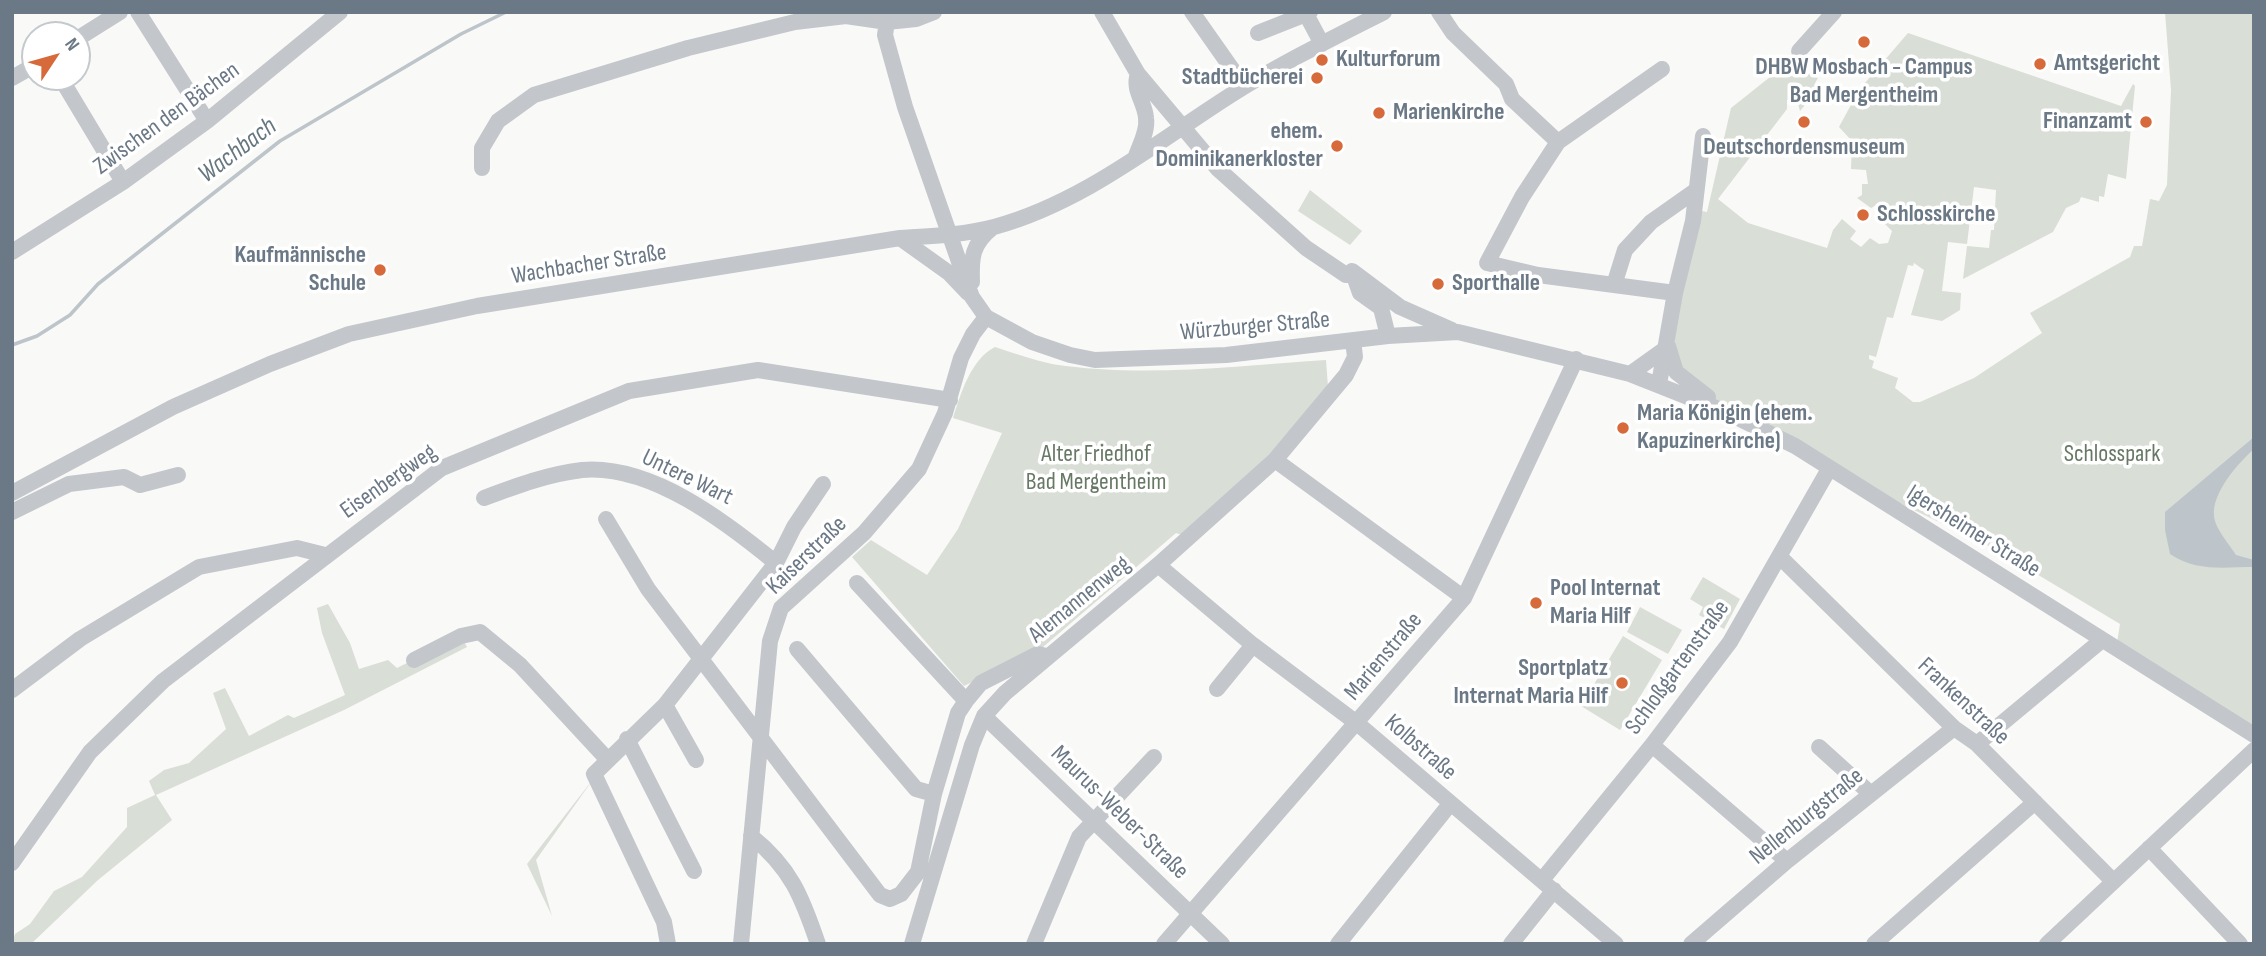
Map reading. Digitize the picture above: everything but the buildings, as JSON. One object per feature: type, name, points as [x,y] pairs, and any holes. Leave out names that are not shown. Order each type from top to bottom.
[{"type":"street","points":[[91,30],[120,12]]},
{"type":"street","points":[[138,12],[207,121]]},
{"type":"street","name":"Zwischen den Bächen","points":[[12,252],[123,182],[207,121],[341,12]]},
{"type":"street","points":[[482,168],[482,148],[498,121],[534,95],[688,48],[795,22],[846,16],[887,22],[916,19],[934,12]]},
{"type":"street","points":[[1102,12],[1138,74],[1181,126],[1242,192],[1311,251],[1323,250],[1400,307],[1458,332]]},
{"type":"street","points":[[1192,12],[1244,86]]},
{"type":"street","name":"Wachbacher Straße","points":[[12,493],[204,393],[349,334],[477,306],[900,238],[950,236],[993,227],[1063,200],[1244,86],[1384,12]]},
{"type":"street","points":[[1439,12],[1453,33],[1506,84],[1512,99],[1558,142]]},
{"type":"street","points":[[1799,51],[1835,12]]},
{"type":"street","points":[[1258,33],[1307,13],[1322,44]]},
{"type":"street","name":"Würzburger Straße","points":[[887,22],[885,35],[905,107],[972,297],[986,317],[1031,342],[1095,360],[1226,355],[1388,336],[1458,332],[1576,359],[1659,384]]},
{"type":"street","points":[[1662,69],[1558,142],[1522,197],[1487,263],[1538,275],[1675,293]]},
{"type":"street","points":[[1136,156],[1145,131],[1146,117],[1135,82],[1138,74]]},
{"type":"street","points":[[68,91],[123,182]]},
{"type":"street","points":[[1659,384],[1675,293],[1693,221],[1703,136]]},
{"type":"street","points":[[1614,285],[1625,250],[1651,222],[1695,191]]},
{"type":"street","points":[[972,297],[971,260],[975,244],[993,227]]},
{"type":"street","points":[[949,274],[946,256],[950,236]]},
{"type":"street","points":[[900,238],[949,274],[972,297]]},
{"type":"street","points":[[1353,273],[1360,293],[1381,308],[1388,336]]},
{"type":"street","name":"Kaiserstraße","points":[[741,944],[770,641],[781,608],[864,533],[919,469],[950,400],[961,358],[973,334],[986,317]]},
{"type":"street","name":"Alemannenweg","points":[[912,944],[972,745],[984,716],[1046,656],[1158,565],[1275,460],[1346,376],[1355,357],[1353,340]]},
{"type":"street","points":[[1630,374],[1666,343]]},
{"type":"street","points":[[1666,343],[1676,372],[1687,383],[1711,398],[1772,427],[1795,446]]},
{"type":"street","name":"Marienstraße","points":[[1164,944],[1358,724],[1464,598],[1576,359]]},
{"type":"street","name":"Eisenbergweg","points":[[12,863],[90,752],[163,681],[442,468],[629,391],[758,370],[950,400]]},
{"type":"street","name":"Igersheimer Straße","points":[[1659,384],[1795,446],[2254,735]]},
{"type":"street","points":[[1275,460],[1464,598]]},
{"type":"street","name":"Schloßgartenstraße","points":[[1511,944],[1548,885],[1730,642],[1829,469]]},
{"type":"street","name":"Untere Wart","points":[[484,498],[537,479],[583,470],[624,472],[668,491],[730,525],[776,563]]},
{"type":"street","points":[[12,512],[69,484],[124,477],[140,485],[178,475]]},
{"type":"street","points":[[668,944],[664,922],[594,778],[607,759],[665,705],[776,563],[794,527],[823,484]]},
{"type":"street","points":[[606,519],[648,589],[760,739],[880,895],[890,899],[901,894],[918,873],[934,794],[958,713],[981,683],[1038,653],[1046,656]]},
{"type":"street","points":[[12,690],[80,639],[199,567],[297,548],[325,555]]},
{"type":"street","name":"Frankenstraße","points":[[1780,557],[1954,728],[1977,744],[2113,881]]},
{"type":"street","name":"Kolbstraße","points":[[1158,565],[1253,645],[1358,724],[1616,944]]},
{"type":"street","points":[[856,583],[966,701]]},
{"type":"street","points":[[414,660],[461,636],[480,632],[520,665],[607,759]]},
{"type":"street","points":[[1977,744],[2102,640]]},
{"type":"street","points":[[1217,689],[1253,645]]},
{"type":"street","points":[[797,649],[916,789],[934,794]]},
{"type":"street","points":[[665,705],[696,760]]},
{"type":"street","name":"Maurus-Weber-Straße","points":[[984,716],[1222,944]]},
{"type":"street","name":"Nellenburgstraße","points":[[1691,944],[1787,860],[1954,728]]},
{"type":"street","points":[[627,739],[694,871]]},
{"type":"street","points":[[1652,745],[1787,860]]},
{"type":"street","points":[[1819,747],[1871,794]]},
{"type":"street","points":[[2046,944],[2254,750]]},
{"type":"street","points":[[1034,944],[1079,837],[1154,757]]},
{"type":"street","points":[[1874,944],[2035,802]]},
{"type":"street","points":[[1338,944],[1450,804]]},
{"type":"street","points":[[751,836],[775,855],[790,876],[803,898],[818,944]]},
{"type":"street","points":[[2149,848],[2240,944]]},
{"type":"green space","name":"Schlosspark","points":[[2165,12],[2254,12],[2254,735],[2116,649],[2120,624],[1995,549],[1833,471],[1711,398],[1676,372],[1674,339],[1697,210],[1707,212],[1731,108],[1770,77],[1798,69],[1818,78],[1815,83],[1821,86],[1800,111],[1797,100],[1787,100],[1787,109],[1718,199],[1748,223],[1827,248],[1833,230],[1842,219],[1856,231],[1850,239],[1861,247],[1870,238],[1879,244],[1888,243],[1892,231],[1883,222],[1890,211],[1880,203],[1871,208],[1857,198],[1862,195],[1862,184],[1868,184],[1866,170],[1851,169],[1852,141],[1839,127],[1859,90],[1908,33],[2121,106],[2133,84],[2135,86],[2126,179],[2108,174],[2104,197],[2099,196],[2099,202],[2081,197],[2079,202],[2066,208],[2053,232],[1963,279],[1967,246],[1989,248],[1991,230],[1994,230],[1996,190],[1974,187],[1967,244],[1948,242],[1942,291],[1961,293],[1960,310],[1942,321],[1911,315],[1924,270],[1914,263],[1913,266],[1908,265],[1893,318],[1887,317],[1876,357],[1869,355],[1869,359],[1874,361],[1872,368],[1898,378],[1895,388],[1913,402],[1920,402],[1974,378],[2042,333],[2030,313],[2130,257],[2134,246],[2142,246],[2150,199],[2159,201],[2167,185],[2171,90]]},
{"type":"green space","points":[[1310,190],[1362,231],[1350,245],[1298,211]]},
{"type":"green space","name":"Alter Friedhof Bad Mergentheim","points":[[995,347],[1052,364],[1120,370],[1189,370],[1326,360],[1328,387],[1257,470],[1182,535],[1176,533],[1043,647],[964,686],[852,557],[871,540],[927,575],[958,529],[1002,433],[953,418],[973,368]]},
{"type":"green space","points":[[1703,577],[1740,599],[1724,629],[1699,615],[1703,607],[1690,599]]},
{"type":"green space","points":[[328,604],[350,643],[359,669],[388,660],[397,668],[461,636],[467,647],[344,710],[156,795],[172,820],[98,880],[31,944],[12,944],[15,934],[30,924],[54,891],[82,877],[127,827],[127,808],[155,795],[149,781],[164,770],[189,763],[226,729],[213,693],[225,688],[249,736],[288,715],[294,718],[345,695],[322,633],[317,608]]},
{"type":"green space","points":[[1640,607],[1682,630],[1668,654],[1627,632]]},
{"type":"green space","name":"Sportplatz Internat Maria Hilf","points":[[1623,636],[1662,660],[1620,730],[1581,706]]},
{"type":"green space","points":[[594,778],[536,860],[552,916],[527,864]]},
{"type":"shaded area","points":[[2254,437],[2254,449],[2234,470],[2217,497],[2214,515],[2219,530],[2236,555],[2254,560],[2254,567],[2200,566],[2170,554],[2165,530],[2165,512]]},
{"type":"waterway","name":"Wachbach","points":[[12,345],[37,336],[70,315],[98,284],[280,141],[461,34],[506,12]]},
{"type":"place","name":"DHBW Mosbach - Campus Bad Mergentheim","points":[[1864,42]]},
{"type":"place","name":"Kulturforum","points":[[1322,60]]},
{"type":"place","name":"Amtsgericht","points":[[2040,64]]},
{"type":"place","name":"Stadtbücherei","points":[[1317,78]]},
{"type":"place","name":"Marienkirche","points":[[1379,113]]},
{"type":"place","name":"Deutschordensmuseum","points":[[1804,122]]},
{"type":"place","name":"Finanzamt","points":[[2146,122]]},
{"type":"place","name":"ehem. Dominikanerkloster","points":[[1337,146]]},
{"type":"place","name":"Schlosskirche","points":[[1863,215]]},
{"type":"place","name":"Kaufmännische Schule","points":[[380,270]]},
{"type":"place","name":"Sporthalle","points":[[1438,284]]},
{"type":"place","name":"Maria Königin (ehem. Kapuzinerkirche)","points":[[1623,428]]},
{"type":"place","name":"Pool Internat Maria Hilf","points":[[1536,603]]},
{"type":"place","name":"Sportplatz Internat Maria Hilf","points":[[1622,683]]}]
